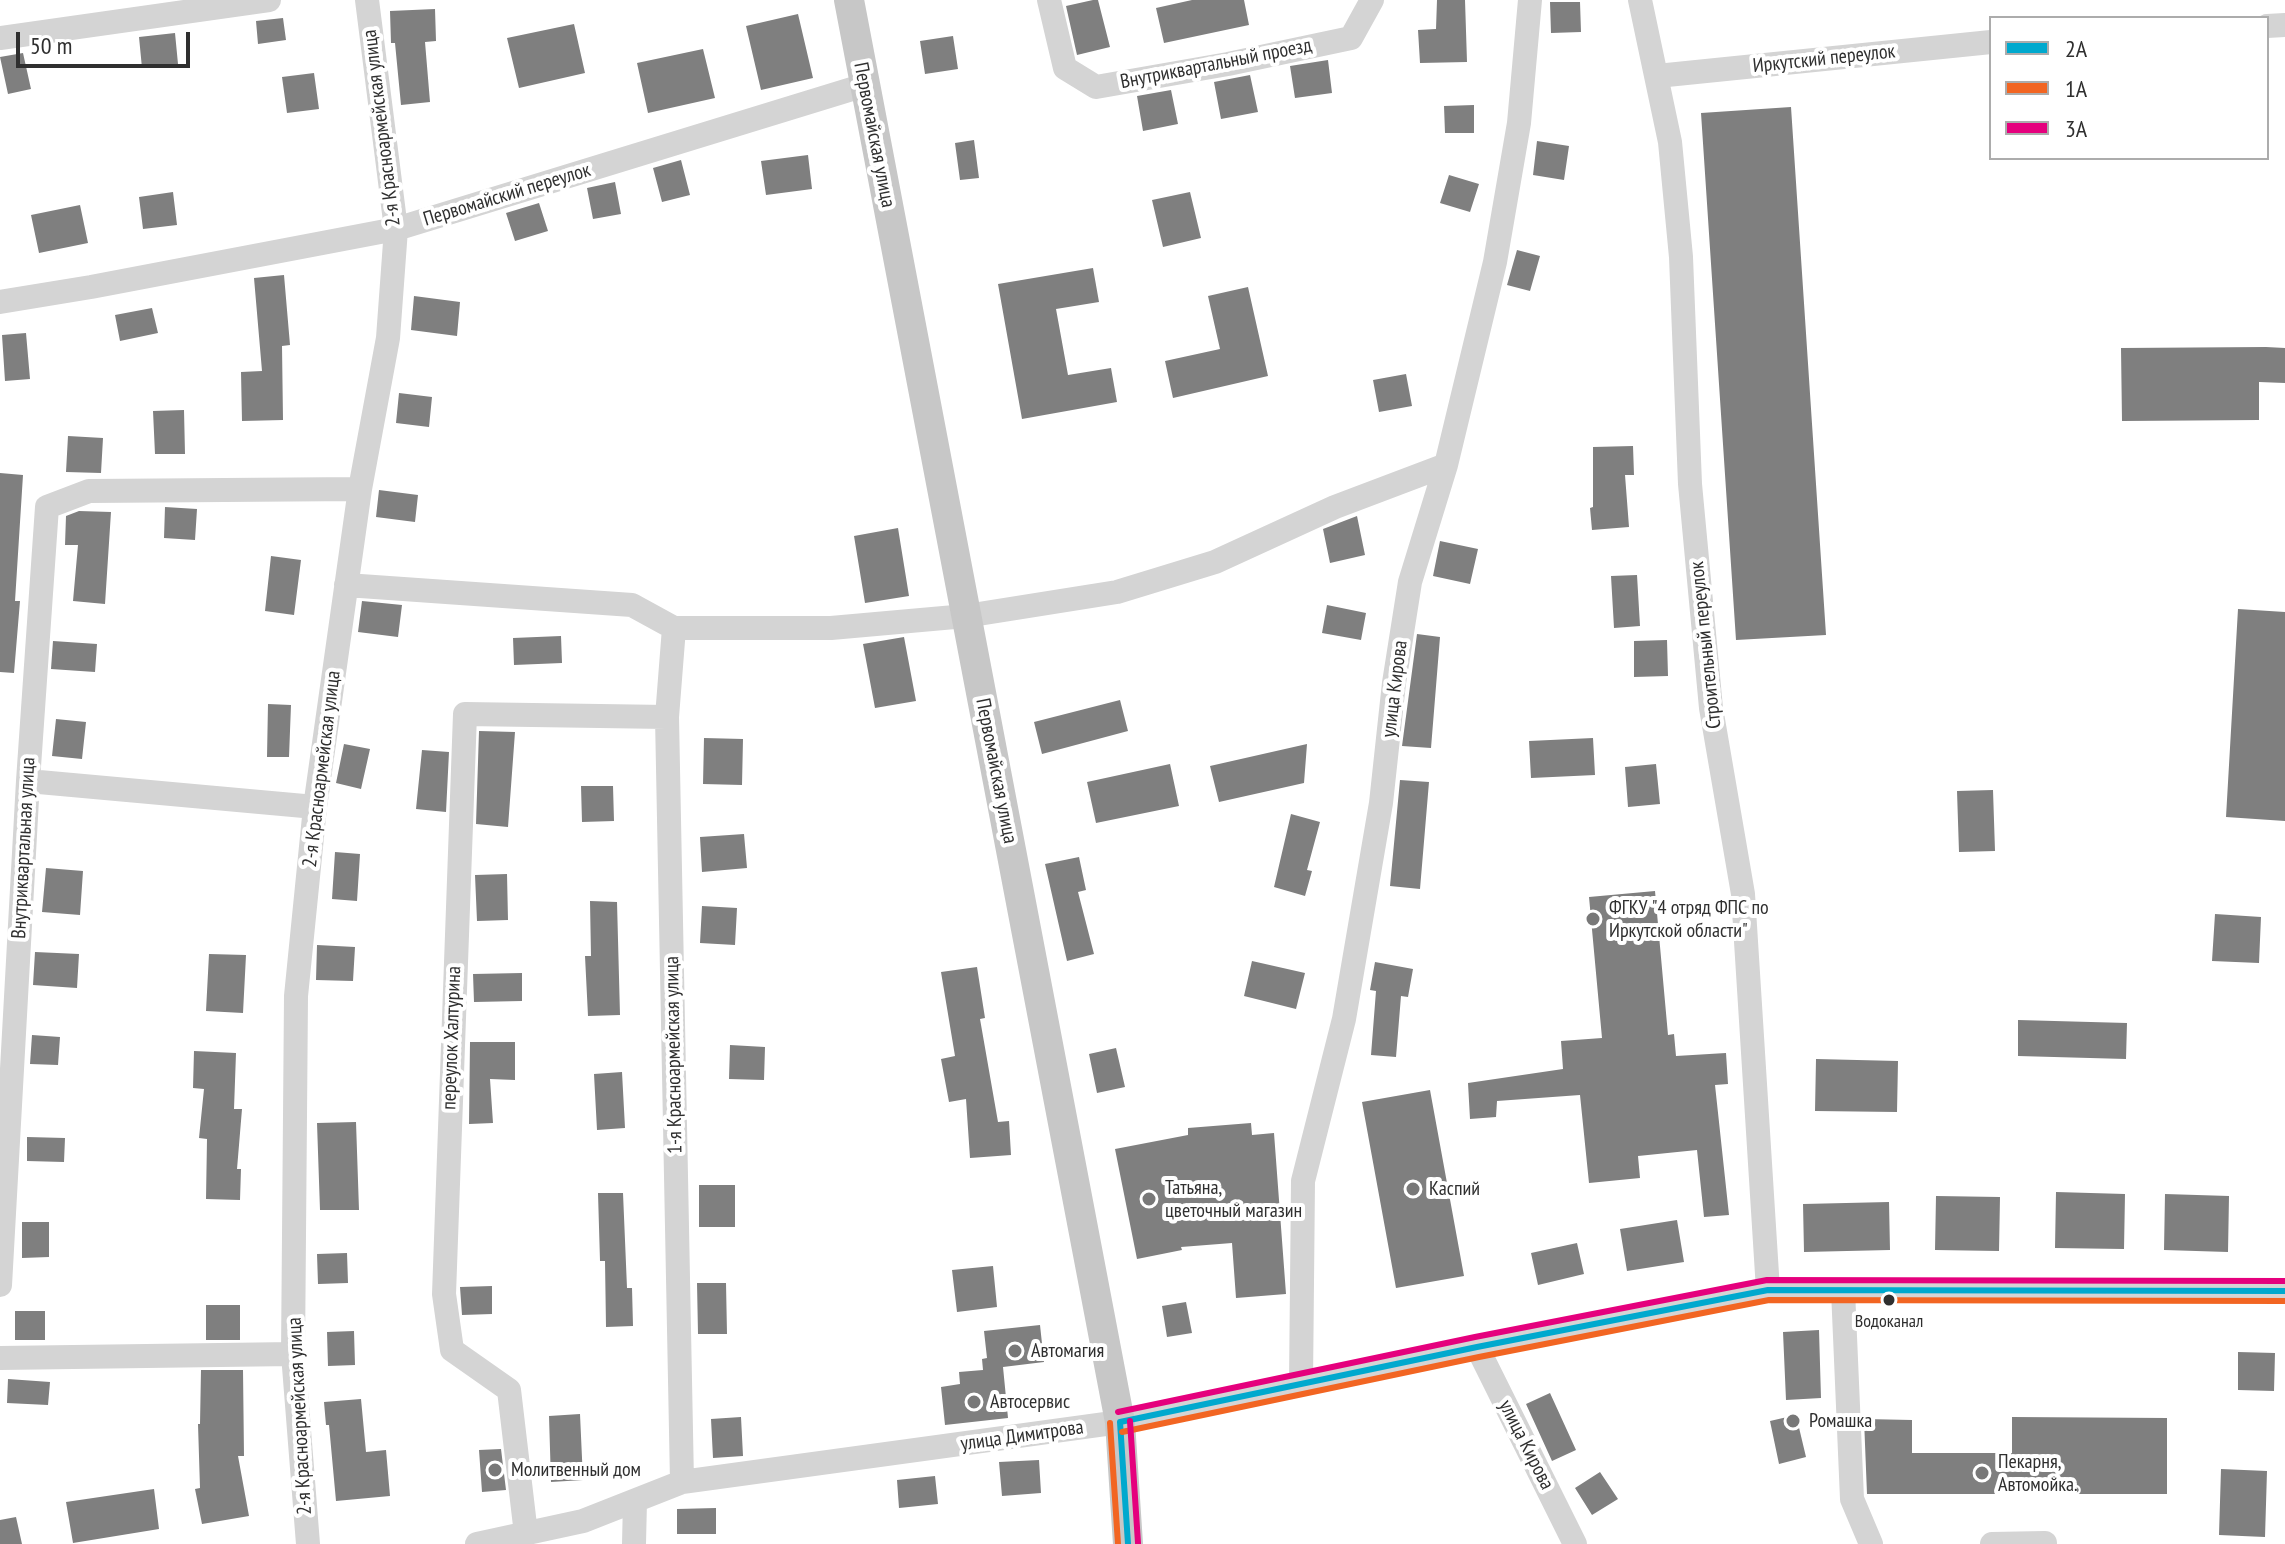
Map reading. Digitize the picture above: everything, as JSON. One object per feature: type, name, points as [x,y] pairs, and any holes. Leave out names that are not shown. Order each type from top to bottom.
[{"type":"main road","name":"Первомайская улица","points":[[849,0],[1120,1422],[1128,1544]]},
{"type":"street","points":[[0,38],[269,0]]},
{"type":"street","name":"2-я Красноармейская улица","points":[[308,1544],[293,1354],[296,996],[315,807],[346,585],[388,338],[396,229],[367,0]]},
{"type":"street","name":"Внутриквартальный проезд","points":[[1049,0],[1065,68],[1096,87],[1351,38],[1372,0]]},
{"type":"street","name":"улица Кирова","points":[[1301,1384],[1303,1181],[1344,1019],[1381,803],[1394,683],[1410,582],[1446,465],[1498,247],[1519,123],[1530,0]]},
{"type":"street","name":"Строительный переулок","points":[[1640,0],[1670,142],[1681,257],[1690,484],[1711,708],[1743,894],[1768,1290]]},
{"type":"street","name":"Иркутский переулок","points":[[1657,76],[1989,42]]},
{"type":"street","name":"Первомайский переулок","points":[[0,302],[396,229],[865,85]]},
{"type":"street","points":[[346,585],[632,605],[674,628],[831,628],[966,616],[1117,592],[1215,562],[1335,507],[1446,465]]},
{"type":"street","name":"Внутриквартальная улица","points":[[0,1285],[28,781],[47,507],[89,491],[360,489]]},
{"type":"street","name":"1-я Красноармейская улица","points":[[674,628],[667,717],[682,1482]]},
{"type":"street","name":"переулок Халтурина","points":[[526,1534],[509,1390],[452,1350],[444,1294],[465,714],[667,717]]},
{"type":"street","points":[[28,781],[315,807]]},
{"type":"street","name":"улица Димитрова","points":[[477,1544],[583,1521],[682,1482],[1120,1422],[1768,1290],[2285,1291]]},
{"type":"street","points":[[1843,1290],[1852,1499],[1871,1544]]},
{"type":"street","name":"улица Кирова","points":[[1477,1347],[1575,1544]]},
{"type":"street","points":[[0,1358],[293,1354]]},
{"type":"street","points":[[634,1544],[635,1501]]},
{"type":"street","points":[[1992,1544],[2045,1543]]},
{"type":"building","points":[[1098,0],[1110,47],[1077,55],[1066,6]]},
{"type":"building","points":[[1192,0],[1244,0],[1249,25],[1164,43],[1156,8]]},
{"type":"building","points":[[1437,0],[1465,0],[1467,62],[1420,63],[1418,30],[1436,29]]},
{"type":"building","points":[[1550,2],[1580,2],[1581,32],[1551,33]]},
{"type":"building","points":[[435,9],[436,41],[425,42],[430,102],[401,105],[395,43],[391,43],[390,11]]},
{"type":"building","points":[[798,14],[813,78],[761,90],[746,26]]},
{"type":"building","points":[[283,18],[286,40],[258,44],[256,21]]},
{"type":"building","points":[[574,24],[585,73],[519,88],[507,38]]},
{"type":"building","points":[[175,33],[178,64],[142,68],[139,37]]},
{"type":"building","points":[[953,36],[958,69],[925,74],[920,41]]},
{"type":"building","points":[[703,49],[715,98],[648,113],[637,63]]},
{"type":"building","points":[[23,53],[31,89],[8,94],[0,57]]},
{"type":"building","points":[[1328,60],[1332,93],[1295,98],[1290,66]]},
{"type":"building","points":[[314,73],[319,109],[287,113],[282,77]]},
{"type":"building","points":[[1250,75],[1258,112],[1221,119],[1214,82]]},
{"type":"building","points":[[1171,90],[1178,124],[1143,131],[1137,96]]},
{"type":"building","points":[[1474,105],[1474,133],[1445,133],[1444,106]]},
{"type":"building","points":[[1791,107],[1826,635],[1736,640],[1701,113]]},
{"type":"building","points":[[974,140],[979,178],[960,180],[955,143]]},
{"type":"building","points":[[1537,141],[1569,146],[1564,180],[1533,175]]},
{"type":"building","points":[[808,155],[812,189],[766,195],[761,161]]},
{"type":"building","points":[[681,160],[690,195],[662,202],[653,168]]},
{"type":"building","points":[[1449,175],[1479,184],[1470,212],[1440,203]]},
{"type":"building","points":[[615,182],[621,214],[593,219],[587,188]]},
{"type":"building","points":[[173,192],[177,225],[143,229],[139,197]]},
{"type":"building","points":[[1190,192],[1201,238],[1163,247],[1152,200]]},
{"type":"building","points":[[539,203],[548,231],[515,241],[506,213]]},
{"type":"building","points":[[80,205],[88,243],[39,253],[31,215]]},
{"type":"building","points":[[1517,250],[1540,256],[1530,291],[1507,285]]},
{"type":"building","points":[[1093,268],[1099,302],[1056,309],[1068,375],[1111,368],[1117,402],[1022,419],[998,284]]},
{"type":"building","points":[[284,275],[290,345],[282,346],[283,420],[242,421],[241,372],[262,371],[254,278]]},
{"type":"building","points":[[1248,287],[1268,376],[1173,398],[1165,361],[1220,349],[1208,296]]},
{"type":"building","points":[[414,296],[460,302],[457,336],[411,330]]},
{"type":"building","points":[[152,308],[158,333],[120,341],[115,315]]},
{"type":"building","points":[[26,333],[30,379],[5,381],[2,335]]},
{"type":"building","points":[[2121,348],[2285,348],[2285,383],[2259,382],[2259,420],[2122,421]]},
{"type":"building","points":[[1406,374],[1412,406],[1379,412],[1373,380]]},
{"type":"building","points":[[399,393],[432,397],[429,427],[396,423]]},
{"type":"building","points":[[184,410],[185,454],[155,454],[153,411]]},
{"type":"building","points":[[68,436],[103,438],[101,473],[66,472]]},
{"type":"building","points":[[1633,446],[1634,475],[1625,475],[1629,527],[1592,530],[1593,447]]},
{"type":"building","points":[[0,473],[23,475],[15,601],[20,601],[14,673],[0,672]]},
{"type":"building","points":[[379,490],[418,495],[415,522],[376,517]]},
{"type":"building","points":[[165,507],[197,509],[195,540],[164,538]]},
{"type":"building","points":[[79,511],[111,512],[105,604],[73,601],[78,545],[65,545],[66,516]]},
{"type":"building","points":[[1357,516],[1365,555],[1330,563],[1323,529]]},
{"type":"building","points":[[898,528],[909,596],[865,603],[854,536]]},
{"type":"building","points":[[1440,541],[1478,549],[1470,584],[1433,576]]},
{"type":"building","points":[[271,556],[301,560],[294,615],[265,611]]},
{"type":"building","points":[[1637,575],[1640,626],[1614,628],[1611,576]]},
{"type":"building","points":[[362,601],[402,605],[398,637],[358,632]]},
{"type":"building","points":[[1327,605],[1366,613],[1361,640],[1322,633]]},
{"type":"building","points":[[2238,609],[2285,612],[2285,821],[2226,817]]},
{"type":"building","points":[[1417,634],[1440,637],[1431,748],[1402,746]]},
{"type":"building","points":[[561,636],[562,663],[514,665],[513,638]]},
{"type":"building","points":[[904,637],[916,701],[875,708],[863,644]]},
{"type":"building","points":[[1667,640],[1668,676],[1634,677],[1634,641]]},
{"type":"building","points":[[53,641],[97,644],[95,672],[51,669]]},
{"type":"building","points":[[1120,700],[1128,731],[1042,754],[1034,722]]},
{"type":"building","points":[[268,704],[291,705],[289,757],[267,757]]},
{"type":"building","points":[[56,719],[86,722],[82,759],[52,756]]},
{"type":"building","points":[[479,731],[515,732],[508,827],[476,824]]},
{"type":"building","points":[[704,738],[743,739],[742,785],[703,784]]},
{"type":"building","points":[[1593,738],[1595,775],[1531,778],[1529,741]]},
{"type":"building","points":[[344,744],[370,749],[361,789],[336,783]]},
{"type":"building","points":[[1307,744],[1304,783],[1219,802],[1210,766]]},
{"type":"building","points":[[422,750],[449,752],[446,812],[416,809]]},
{"type":"building","points":[[1170,764],[1179,806],[1096,823],[1087,782]]},
{"type":"building","points":[[1656,764],[1660,804],[1628,807],[1625,767]]},
{"type":"building","points":[[1400,780],[1429,782],[1420,889],[1390,886]]},
{"type":"building","points":[[581,786],[613,786],[614,821],[582,822]]},
{"type":"building","points":[[1993,790],[1995,851],[1959,852],[1957,791]]},
{"type":"building","points":[[1291,814],[1320,822],[1307,870],[1312,871],[1305,896],[1274,887]]},
{"type":"building","points":[[744,834],[747,868],[702,872],[700,837]]},
{"type":"building","points":[[335,852],[360,854],[357,901],[332,899]]},
{"type":"building","points":[[1079,857],[1086,890],[1078,892],[1094,954],[1067,961],[1045,864]]},
{"type":"building","points":[[46,868],[83,871],[80,915],[42,912]]},
{"type":"building","points":[[507,874],[508,920],[477,921],[475,875]]},
{"type":"building","points":[[1655,891],[1668,1035],[1674,1034],[1676,1056],[1726,1053],[1728,1084],[1715,1085],[1729,1215],[1704,1217],[1697,1150],[1638,1156],[1640,1178],[1589,1183],[1580,1095],[1497,1101],[1496,1117],[1470,1119],[1468,1083],[1563,1069],[1561,1041],[1602,1038],[1589,897]]},
{"type":"building","points":[[590,901],[617,902],[620,1015],[588,1016],[585,956],[591,956]]},
{"type":"building","points":[[702,906],[737,908],[735,945],[700,943]]},
{"type":"building","points":[[2215,914],[2261,917],[2259,963],[2212,961]]},
{"type":"building","points":[[317,945],[355,947],[353,981],[316,980]]},
{"type":"building","points":[[35,952],[79,954],[77,988],[33,985]]},
{"type":"building","points":[[209,954],[246,955],[243,1013],[206,1011]]},
{"type":"building","points":[[1252,961],[1305,973],[1296,1009],[1244,996]]},
{"type":"building","points":[[1375,962],[1413,969],[1408,997],[1401,996],[1396,1057],[1371,1055],[1376,991],[1370,990]]},
{"type":"building","points":[[977,967],[985,1018],[980,1019],[998,1122],[1009,1121],[1011,1155],[970,1158],[966,1099],[949,1102],[941,1059],[955,1056],[941,972]]},
{"type":"building","points":[[522,973],[522,1001],[474,1002],[473,974]]},
{"type":"building","points":[[2018,1020],[2127,1023],[2126,1059],[2018,1056]]},
{"type":"building","points":[[32,1035],[60,1037],[58,1065],[30,1064]]},
{"type":"building","points":[[470,1042],[515,1042],[515,1080],[490,1079],[493,1123],[469,1124]]},
{"type":"building","points":[[730,1045],[765,1047],[764,1080],[729,1079]]},
{"type":"building","points":[[1116,1048],[1125,1087],[1097,1093],[1089,1054]]},
{"type":"building","points":[[194,1051],[236,1053],[234,1109],[242,1109],[237,1169],[241,1169],[240,1200],[206,1199],[207,1139],[199,1138],[204,1089],[193,1088]]},
{"type":"building","points":[[1816,1059],[1898,1061],[1897,1112],[1815,1111]]},
{"type":"building","points":[[622,1072],[625,1128],[597,1130],[594,1074]]},
{"type":"building","name":"Каспий","points":[[1430,1090],[1464,1276],[1396,1288],[1362,1102]]},
{"type":"building","points":[[356,1122],[359,1210],[320,1210],[317,1123]]},
{"type":"building","points":[[1251,1123],[1252,1135],[1274,1133],[1286,1294],[1236,1298],[1232,1243],[1181,1247],[1182,1250],[1137,1259],[1115,1149],[1188,1135],[1188,1128]]},
{"type":"building","points":[[27,1137],[65,1138],[64,1162],[27,1161]]},
{"type":"building","points":[[699,1185],[735,1185],[735,1227],[699,1227]]},
{"type":"building","points":[[2056,1192],[2125,1194],[2124,1249],[2055,1248]]},
{"type":"building","points":[[598,1193],[623,1193],[627,1288],[632,1288],[633,1326],[606,1327],[605,1261],[600,1261]]},
{"type":"building","points":[[2165,1194],[2229,1196],[2228,1252],[2164,1250]]},
{"type":"building","points":[[1936,1196],[2000,1197],[1999,1251],[1935,1250]]},
{"type":"building","points":[[1889,1202],[1890,1250],[1804,1252],[1803,1204]]},
{"type":"building","points":[[1677,1220],[1684,1262],[1627,1271],[1620,1229]]},
{"type":"building","points":[[22,1222],[49,1222],[49,1257],[22,1258]]},
{"type":"building","points":[[1577,1243],[1584,1274],[1538,1285],[1531,1253]]},
{"type":"building","points":[[347,1253],[348,1283],[318,1284],[317,1254]]},
{"type":"building","points":[[993,1266],[997,1307],[957,1312],[952,1270]]},
{"type":"building","points":[[697,1283],[726,1283],[727,1334],[698,1334]]},
{"type":"building","points":[[492,1286],[492,1314],[462,1315],[460,1287]]},
{"type":"building","points":[[1186,1302],[1192,1333],[1167,1337],[1162,1306]]},
{"type":"building","points":[[206,1305],[240,1305],[240,1340],[206,1340]]},
{"type":"building","points":[[15,1311],[45,1311],[45,1340],[15,1340]]},
{"type":"building","points":[[1040,1325],[1044,1362],[1003,1367],[1008,1418],[945,1425],[941,1387],[960,1384],[959,1372],[983,1370],[982,1359],[987,1358],[984,1331]]},
{"type":"building","points":[[1819,1330],[1821,1398],[1786,1400],[1783,1332]]},
{"type":"building","points":[[354,1331],[355,1365],[328,1366],[327,1332]]},
{"type":"building","points":[[2238,1352],[2275,1353],[2274,1391],[2238,1390]]},
{"type":"building","points":[[201,1370],[243,1370],[244,1456],[238,1456],[249,1516],[202,1524],[195,1489],[200,1488],[198,1424]]},
{"type":"building","points":[[8,1379],[50,1382],[48,1405],[7,1403]]},
{"type":"building","points":[[1550,1393],[1576,1450],[1552,1461],[1526,1404]]},
{"type":"building","points":[[361,1399],[366,1452],[386,1450],[390,1496],[336,1501],[324,1402]]},
{"type":"building","points":[[580,1414],[583,1480],[551,1482],[549,1416]]},
{"type":"building","points":[[1796,1415],[1806,1457],[1779,1464],[1770,1421]]},
{"type":"building","points":[[741,1417],[743,1456],[713,1458],[711,1419]]},
{"type":"building","name":"Пекарня, Автомойка.","points":[[2012,1417],[2167,1418],[2167,1494],[1867,1494],[1864,1419],[1912,1420],[1912,1453],[2012,1453]]},
{"type":"building","name":"Молитвенный дом","points":[[501,1449],[506,1490],[482,1492],[479,1450]]},
{"type":"building","points":[[1039,1460],[1041,1493],[1002,1496],[999,1462]]},
{"type":"building","points":[[2221,1469],[2267,1471],[2265,1537],[2219,1535]]},
{"type":"building","points":[[1600,1472],[1618,1499],[1592,1515],[1575,1488]]},
{"type":"building","points":[[935,1476],[938,1504],[899,1508],[897,1480]]},
{"type":"building","points":[[154,1489],[159,1529],[73,1543],[66,1502]]},
{"type":"building","points":[[716,1508],[716,1534],[677,1534],[677,1509]]},
{"type":"building","points":[[16,1517],[22,1544],[0,1544],[0,1520]]},
{"type":"transit line","name":"3А","points":[[1118,1412],[1767,1280],[2285,1281]]},
{"type":"transit line","name":"2А","points":[[1120,1422],[1768,1290],[2285,1291]]},
{"type":"transit line","name":"1А","points":[[1122,1432],[1769,1300],[2285,1301]]},
{"type":"transit line","name":"3А","points":[[1130,1421],[1138,1543]]},
{"type":"transit line","name":"2А","points":[[1120,1422],[1128,1544]]},
{"type":"transit line","name":"1А","points":[[1110,1423],[1118,1544]]},
{"type":"place","name":"ФГКУ \"4 отряд ФПС по Иркутской области\"","points":[[1593,919]]},
{"type":"place","name":"Каспий","points":[[1413,1189]]},
{"type":"place","name":"Татьяна, цветочный магазин","points":[[1149,1199]]},
{"type":"place","name":"Водоканал","points":[[1889,1300]]},
{"type":"place","name":"Автомагия","points":[[1015,1351]]},
{"type":"place","name":"Автосервис","points":[[974,1402]]},
{"type":"place","name":"Ромашка","points":[[1793,1421]]},
{"type":"place","name":"Молитвенный дом","points":[[495,1470]]},
{"type":"place","name":"Пекарня, Автомойка.","points":[[1982,1473]]}]
